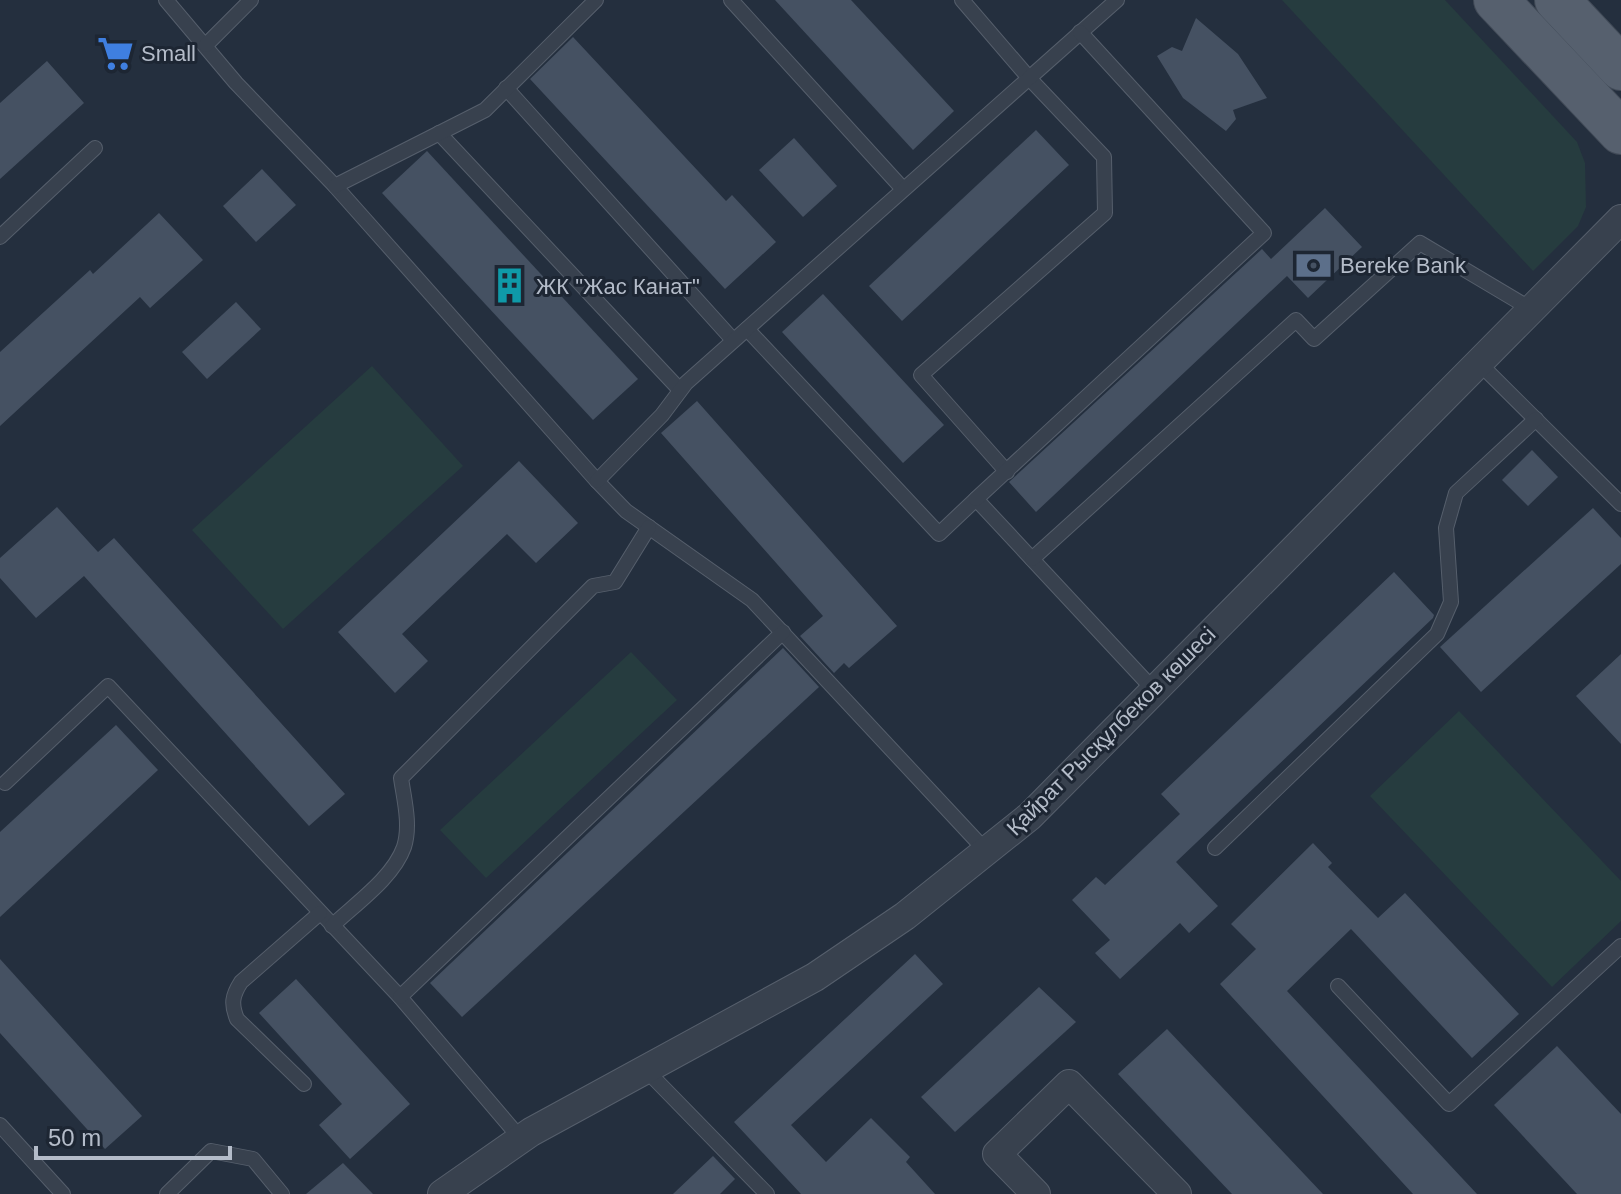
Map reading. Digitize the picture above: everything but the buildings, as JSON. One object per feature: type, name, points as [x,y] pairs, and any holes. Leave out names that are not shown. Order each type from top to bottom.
[{"type":"main road","points":[[1496,0],[1621,132]]},
{"type":"main road","points":[[1557,0],[1621,68]]},
{"type":"street","name":"Қайрат Рысқұлбеков көшесі","points":[[442,1194],[521,1139],[815,977],[905,916],[987,852],[1030,816],[1621,219]]},
{"type":"street","points":[[1036,1194],[997,1154],[1069,1084],[1148,1182],[1177,1194]]},
{"type":"lane","points":[[166,0],[236,83],[335,186],[597,481],[626,511],[752,600],[987,852]]},
{"type":"lane","points":[[206,45],[251,0]]},
{"type":"lane","points":[[335,186],[485,110],[596,0]]},
{"type":"lane","points":[[731,0],[903,189]]},
{"type":"lane","points":[[962,0],[1029,78],[1104,157],[1105,213],[921,375],[1007,472]]},
{"type":"lane","points":[[597,481],[662,415],[680,390],[733,340],[1117,0]]},
{"type":"lane","points":[[747,329],[939,534],[1264,233],[1080,32]]},
{"type":"lane","points":[[506,88],[733,340]]},
{"type":"lane","points":[[439,133],[680,390]]},
{"type":"lane","points":[[0,237],[95,148]]},
{"type":"lane","points":[[1032,559],[1296,320],[1314,339],[1420,243],[1531,309]]},
{"type":"lane","points":[[1478,362],[1621,504]]},
{"type":"lane","points":[[1215,848],[1437,634],[1451,602],[1446,528],[1456,493],[1536,419]]},
{"type":"lane","points":[[976,499],[1153,689]]},
{"type":"lane","points":[[332,926],[387,873],[404,847],[407,816],[401,778],[593,586],[615,582],[649,527]]},
{"type":"lane","points":[[400,997],[783,632]]},
{"type":"lane","points":[[2,783],[108,686],[400,997],[521,1139]]},
{"type":"lane","points":[[304,1084],[237,1019],[232,1006],[233,993],[241,982],[320,913]]},
{"type":"lane","points":[[1338,986],[1449,1104],[1621,946]]},
{"type":"lane","points":[[647,1071],[767,1194]]},
{"type":"lane","points":[[2,1130],[63,1194]]},
{"type":"lane","points":[[167,1194],[211,1151],[253,1159],[282,1194]]},
{"type":"green space","points":[[1282,0],[1445,0],[1577,142],[1585,163],[1586,207],[1578,226],[1533,271]]},
{"type":"green space","points":[[372,366],[463,466],[283,629],[192,530]]},
{"type":"green space","points":[[631,652],[677,700],[486,878],[440,830]]},
{"type":"green space","points":[[1459,711],[1621,881],[1621,921],[1552,987],[1370,796]]},
{"type":"place","name":"Small","points":[[115,53]]},
{"type":"place","name":"Bereke Bank","points":[[1314,265]]},
{"type":"place","name":"ЖК \"Жас Канат\"","points":[[510,286]]}]
